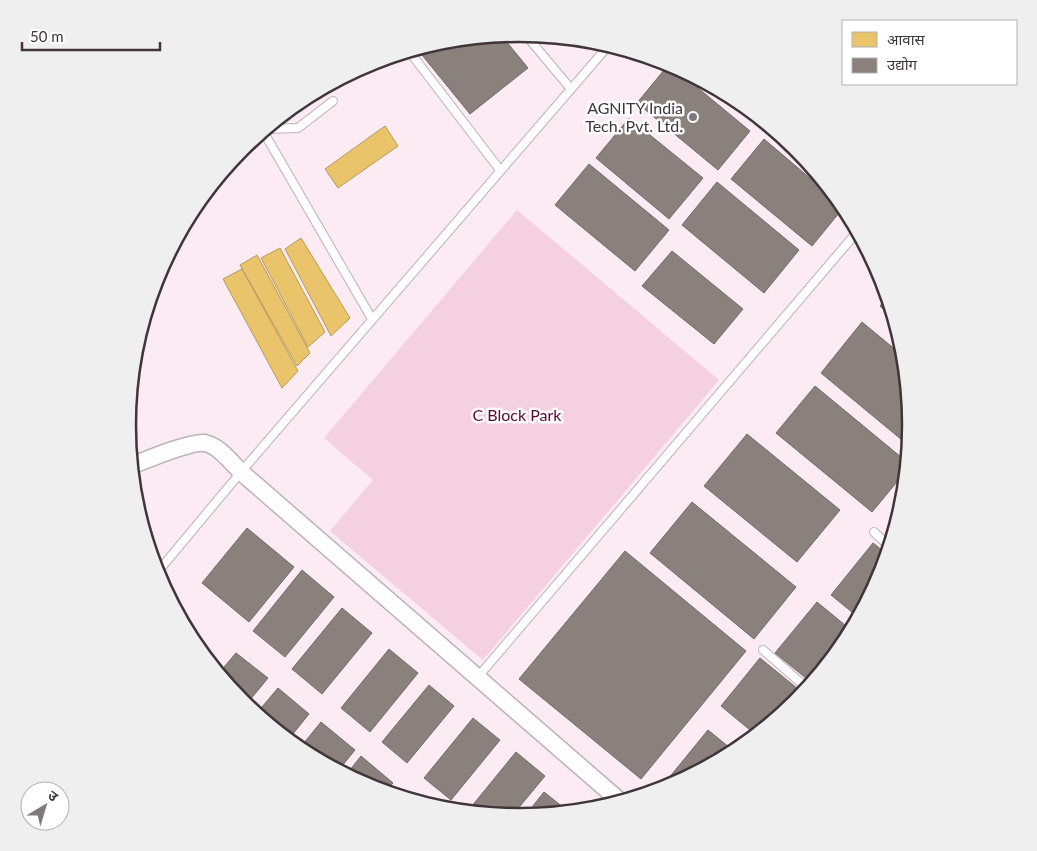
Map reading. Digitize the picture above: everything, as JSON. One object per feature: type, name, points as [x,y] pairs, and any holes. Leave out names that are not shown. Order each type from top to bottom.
[{"type":"street","points":[[138,464],[192,444],[205,443],[221,452],[241,472],[614,796]]},
{"type":"lane","points":[[532,43],[571,89]]},
{"type":"lane","points":[[163,566],[372,319],[603,52]]},
{"type":"lane","points":[[413,58],[500,170]]},
{"type":"lane","points":[[276,129],[298,128],[333,101]]},
{"type":"lane","points":[[268,137],[372,319]]},
{"type":"lane","points":[[477,678],[852,238]]},
{"type":"lane","points":[[874,532],[884,540]]},
{"type":"lane","points":[[764,650],[801,683]]},
{"type":"shaded area","points":[[518,42],[544,43],[593,50],[618,56],[642,63],[688,82],[731,107],[752,122],[789,155],[822,192],[837,213],[862,256],[881,302],[888,326],[894,351],[901,400],[901,451],[898,475],[894,500],[881,549],[862,595],[850,617],[822,659],[806,678],[752,729],[731,744],[688,769],[642,788],[618,795],[593,801],[544,808],[493,808],[469,805],[444,801],[395,788],[349,769],[327,757],[285,729],[266,713],[215,659],[200,638],[175,595],[156,549],[149,525],[143,500],[136,451],[136,400],[139,376],[143,351],[156,302],[175,256],[200,213],[215,192],[266,138],[285,122],[327,94],[349,82],[395,63],[444,50]]},
{"type":"green space","name":"C Block Park","points":[[517,210],[719,380],[483,660],[330,531],[373,480],[324,438]]},
{"type":"building: आवास","points":[[385,126],[398,146],[338,188],[325,169]]},
{"type":"building: आवास","points":[[301,238],[350,318],[331,336],[285,249]]},
{"type":"building: आवास","points":[[280,248],[325,332],[308,347],[261,258]]},
{"type":"building: आवास","points":[[257,255],[310,353],[297,366],[240,265]]},
{"type":"building: आवास","points":[[242,269],[298,371],[282,388],[223,279]]},
{"type":"building: उद्योग","points":[[507,42],[528,68],[470,114],[422,55],[469,46]]},
{"type":"building: उद्योग","name":"AGNITY India Tech. Pvt. Ltd.","points":[[663,71],[696,86],[750,131],[718,170],[637,103]]},
{"type":"building: उद्योग","points":[[629,118],[703,178],[669,219],[596,158]]},
{"type":"building: उद्योग","points":[[764,139],[811,179],[838,214],[812,246],[731,179]]},
{"type":"building: उद्योग","points":[[589,164],[669,230],[635,271],[555,205]]},
{"type":"building: उद्योग","points":[[717,182],[799,250],[764,293],[682,225]]},
{"type":"building: उद्योग","points":[[672,251],[743,309],[714,344],[642,286]]},
{"type":"building: उद्योग","points":[[862,322],[893,348],[901,400],[901,440],[821,373]]},
{"type":"building: उद्योग","points":[[815,386],[900,456],[897,482],[872,512],[776,433]]},
{"type":"building: उद्योग","points":[[747,434],[840,510],[797,562],[704,486]]},
{"type":"building: उद्योग","points":[[692,502],[796,587],[754,639],[650,553]]},
{"type":"building: उद्योग","points":[[247,528],[294,567],[249,622],[202,583]]},
{"type":"building: उद्योग","points":[[873,543],[881,549],[862,595],[852,612],[831,595]]},
{"type":"building: उद्योग","points":[[625,551],[746,651],[641,779],[519,679]]},
{"type":"building: उद्योग","points":[[302,570],[334,597],[285,657],[253,631]]},
{"type":"building: उद्योग","points":[[817,602],[845,625],[822,659],[806,678],[775,653]]},
{"type":"building: उद्योग","points":[[342,608],[372,633],[322,694],[292,669]]},
{"type":"building: उद्योग","points":[[389,649],[418,673],[370,732],[341,708]]},
{"type":"building: उद्योग","points":[[236,653],[268,678],[251,699],[223,668]]},
{"type":"building: उद्योग","points":[[760,658],[797,688],[750,730],[721,706]]},
{"type":"building: उद्योग","points":[[429,685],[454,706],[407,763],[382,742]]},
{"type":"building: उद्योग","points":[[278,688],[309,714],[293,734],[261,708]]},
{"type":"building: उद्योग","points":[[473,718],[500,740],[451,800],[424,778]]},
{"type":"building: उद्योग","points":[[321,722],[355,750],[342,765],[304,743]]},
{"type":"building: उद्योग","points":[[708,730],[728,746],[688,769],[670,777]]},
{"type":"building: उद्योग","points":[[516,752],[545,776],[518,808],[472,805]]},
{"type":"building: उद्योग","points":[[361,756],[393,783],[390,786],[350,770]]},
{"type":"building: उद्योग","points":[[544,792],[561,806],[544,808],[531,808]]},
{"type":"place","name":"AGNITY India Tech. Pvt. Ltd.","points":[[693,117]]}]
